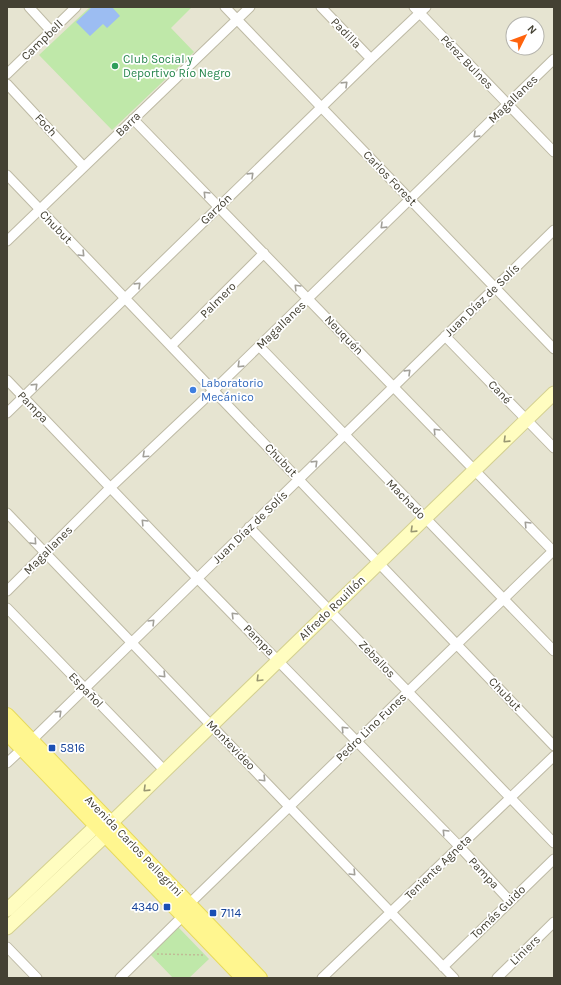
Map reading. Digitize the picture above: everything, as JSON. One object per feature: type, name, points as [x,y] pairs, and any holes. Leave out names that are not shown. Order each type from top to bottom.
[{"type":"main road","name":"Avenida Carlos Pellegrini","points":[[7,715],[27,744],[104,828],[186,910],[260,978]]},
{"type":"main road","name":"Avenida Carlos Pellegrini","points":[[7,733],[27,744]]},
{"type":"main road","name":"Avenida Carlos Pellegrini","points":[[186,910],[217,952],[242,978]]},
{"type":"street","points":[[29,7],[51,31]]},
{"type":"street","name":"Campbell","points":[[7,74],[76,7]]},
{"type":"street","name":"Carlos Forest","points":[[225,7],[554,349]]},
{"type":"street","name":"Barra","points":[[7,241],[250,7]]},
{"type":"street","name":"Padilla","points":[[321,7],[371,59]]},
{"type":"street","name":"Garzón","points":[[7,413],[371,59],[420,9]]},
{"type":"street","name":"Pérez Bulnes","points":[[420,9],[554,152]]},
{"type":"street","name":"Magallanes","points":[[7,591],[111,487],[214,390],[554,59]]},
{"type":"street","name":"Foch","points":[[7,84],[84,167]]},
{"type":"street","name":"Neuquén","points":[[133,119],[554,551]]},
{"type":"street","name":"Chubut","points":[[7,175],[554,746]]},
{"type":"street","name":"Juan Díaz de Solís","points":[[7,763],[554,230]]},
{"type":"street","name":"Palmero","points":[[171,346],[264,254]]},
{"type":"street","name":"Cané","points":[[445,336],[554,448]]},
{"type":"street","name":"Machado","points":[[259,346],[554,651]]},
{"type":"street","name":"Pampa","points":[[7,380],[197,578],[459,846],[510,901]]},
{"type":"street","name":"Alfredo Rouillón","points":[[104,828],[554,393]]},
{"type":"street","name":"Montevideo","points":[[7,513],[454,978]]},
{"type":"street","name":"Zeballos","points":[[249,527],[554,843]]},
{"type":"street","name":"Pedro Lino Funes","points":[[120,978],[148,951],[186,910],[356,741],[554,551]]},
{"type":"street","name":"Español","points":[[7,608],[164,771]]},
{"type":"street","name":"Teniente Agneta","points":[[322,978],[554,756]]},
{"type":"street","points":[[7,910],[104,828]]},
{"type":"street","points":[[7,928],[104,828]]},
{"type":"street","name":"Tomás Guido","points":[[443,966],[554,858]]},
{"type":"street","name":"Liniers","points":[[497,978],[554,922]]},
{"type":"street","points":[[7,947],[37,978]]},
{"type":"path","points":[[148,951],[153,954],[210,955],[217,952]]},
{"type":"shaded area","points":[[7,7],[554,7],[554,978],[7,978]]},
{"type":"green space","name":"Club Social y Deportivo Río Negro","points":[[90,7],[192,7],[171,28],[194,52],[112,130],[39,55]]},
{"type":"green space","points":[[178,927],[209,959],[189,978],[173,978],[150,954]]},
{"type":"water","points":[[92,7],[112,7],[120,16],[107,28],[103,24],[90,36],[76,22]]},
{"type":"place","name":"Club Social y Deportivo Río Negro","points":[[115,66]]},
{"type":"place","name":"Laboratorio Mecánico","points":[[193,390]]},
{"type":"place","name":"5816","points":[[52,748]]},
{"type":"place","name":"4340","points":[[167,907]]},
{"type":"place","name":"7114","points":[[213,913]]}]
